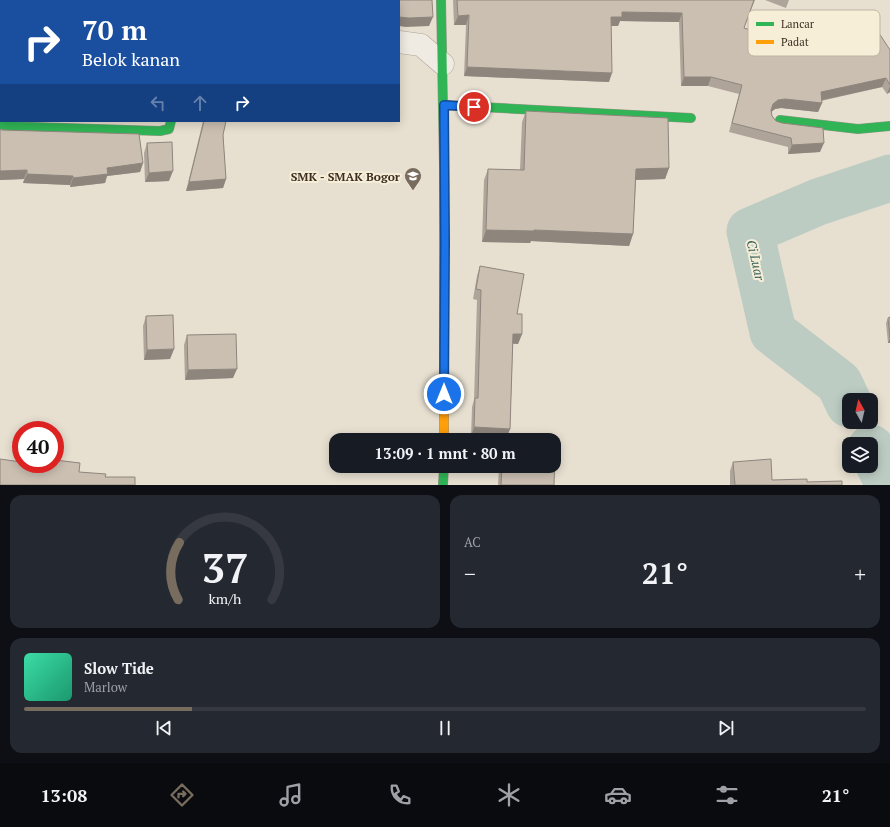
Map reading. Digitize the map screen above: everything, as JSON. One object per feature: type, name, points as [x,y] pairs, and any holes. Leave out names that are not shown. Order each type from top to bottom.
[{"type":"street","points":[[441,0],[444,105],[445,234],[444,433]]},
{"type":"street","points":[[400,42],[421,45],[443,64]]},
{"type":"street","points":[[444,105],[590,114],[691,118]]},
{"type":"street","points":[[780,120],[858,128],[890,126]]},
{"type":"street","points":[[0,126],[160,131],[169,129],[171,122]]},
{"type":"street","points":[[443,485],[444,473]]},
{"type":"building","points":[[400,0],[432,0],[433,17],[400,17]]},
{"type":"building","points":[[457,0],[754,0],[750,10],[748,10],[748,17],[744,28],[748,29],[748,56],[880,56],[880,35],[890,50],[890,85],[886,78],[821,92],[822,103],[785,99],[778,100],[773,104],[771,110],[772,116],[776,121],[823,128],[824,143],[792,145],[791,138],[732,123],[742,85],[711,77],[684,77],[682,13],[622,12],[622,17],[611,17],[612,73],[467,67],[469,15],[458,16]]},
{"type":"building","points":[[526,111],[668,118],[669,168],[636,169],[633,234],[534,230],[486,230],[488,169],[524,170]]},
{"type":"building","points":[[204,122],[226,122],[223,135],[226,179],[189,182]]},
{"type":"building","points":[[0,129],[139,134],[143,163],[107,168],[108,174],[73,178],[73,176],[27,174],[27,170],[0,171]]},
{"type":"building","points":[[172,142],[173,171],[149,173],[147,143]]},
{"type":"building","points":[[480,266],[524,274],[517,314],[522,314],[522,334],[513,334],[510,429],[474,427],[475,398],[478,398],[481,290],[476,289]]},
{"type":"building","points":[[173,315],[174,349],[147,350],[146,316]]},
{"type":"building","points":[[890,317],[890,338],[888,318]]},
{"type":"building","points":[[236,334],[237,369],[188,370],[187,335]]},
{"type":"building","points":[[0,459],[12,461],[12,473],[64,473],[64,461],[80,463],[79,472],[106,474],[105,477],[135,477],[135,485],[0,485]]},
{"type":"building","points":[[771,459],[772,480],[807,479],[807,482],[842,481],[842,485],[735,485],[733,462]]},
{"type":"building","points":[[502,473],[554,473],[554,485],[501,485]]},
{"type":"waterway","name":"Ci Luar","points":[[844,393],[839,383],[773,332],[750,231],[818,202],[890,178]]},
{"type":"waterway","name":"Ci Luar","points":[[878,462],[889,485]]},
{"type":"traffic: fast","points":[[441,0],[444,165],[444,375]]},
{"type":"traffic: fast","points":[[443,105],[691,118]]},
{"type":"traffic: fast","points":[[780,120],[858,129],[890,126]]},
{"type":"traffic: fast","points":[[0,126],[160,131],[169,129],[171,122]]},
{"type":"traffic: fast","points":[[443,485],[444,473]]},
{"type":"traffic: slow","points":[[444,375],[444,433]]},
{"type":"place","name":"SMK - SMAK Bogor","points":[[413,191]]},
{"type":"route","points":[[444,394],[444,105],[474,107]]}]
